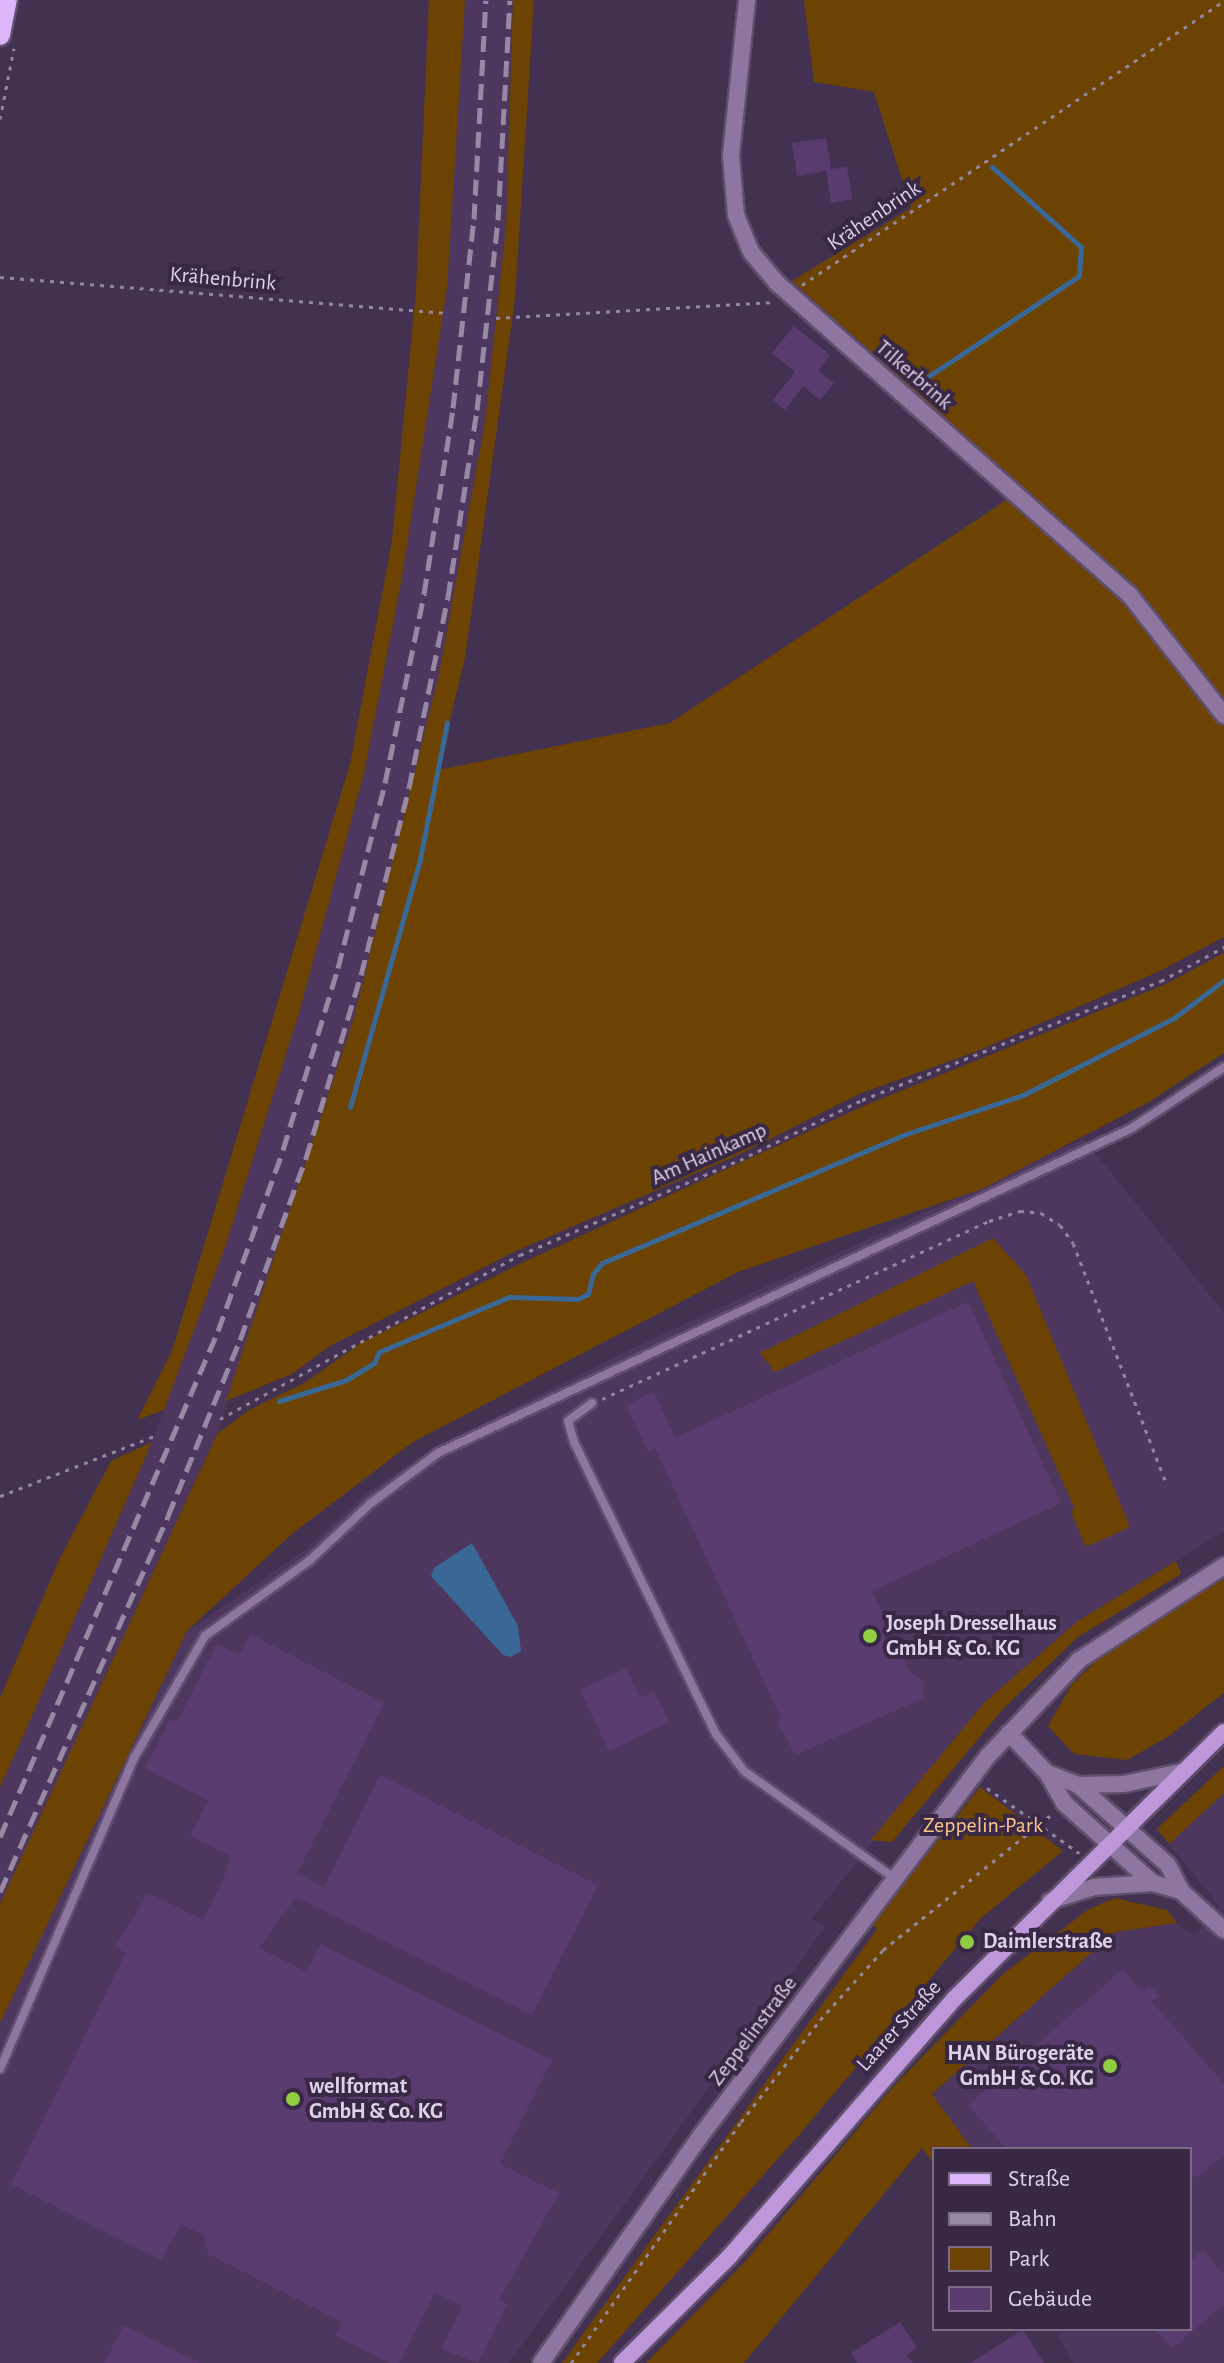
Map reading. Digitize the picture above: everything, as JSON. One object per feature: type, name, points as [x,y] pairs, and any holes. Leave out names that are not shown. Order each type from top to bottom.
[{"type":"main road","points":[[7,0],[7,40]]},
{"type":"main road","name":"Laarer Straße","points":[[622,2363],[729,2257],[913,2044],[1088,1860],[1224,1732]]},
{"type":"street","name":"Tilkerbrink","points":[[747,0],[731,156],[736,215],[751,252],[789,294],[1129,594],[1224,715]]},
{"type":"street","name":"Zeppelinstraße","points":[[541,2363],[624,2241],[971,1777],[1079,1660],[1224,1566]]},
{"type":"street","points":[[1009,1733],[1047,1773],[1064,1803],[1153,1883]]},
{"type":"street","points":[[1078,1785],[1124,1784],[1181,1772]]},
{"type":"street","points":[[1047,1773],[1078,1785],[1168,1865],[1181,1891],[1224,1930]]},
{"type":"street","points":[[1048,1902],[1094,1887],[1153,1883],[1181,1891]]},
{"type":"lane","points":[[0,2069],[134,1758],[205,1636],[309,1561],[371,1503],[438,1453],[1132,1128],[1224,1067]]},
{"type":"lane","points":[[592,1403],[568,1421],[574,1442],[716,1734],[744,1771],[894,1878]]},
{"type":"path","name":"Krähenbrink","points":[[496,318],[776,301],[1224,1]]},
{"type":"path","points":[[0,119],[7,40]]},
{"type":"path","name":"Krähenbrink","points":[[0,277],[444,313]]},
{"type":"path","name":"Am Hainkamp","points":[[220,1419],[520,1255],[740,1160],[862,1100],[1161,981],[1224,947]]},
{"type":"path","points":[[592,1403],[989,1221],[1020,1211],[1041,1213],[1060,1225],[1073,1243],[1167,1485]]},
{"type":"path","points":[[0,1496],[155,1436]]},
{"type":"path","points":[[971,1777],[1088,1860]]},
{"type":"path","points":[[571,2363],[732,2134],[820,2020],[883,1950],[1039,1824]]},
{"type":"shaded area","points":[[465,0],[513,0],[506,227],[485,422],[439,674],[394,869],[354,1018],[217,1434],[0,1904],[0,1787],[152,1442],[225,1247],[299,1013],[364,773],[402,577],[446,288]]},
{"type":"shaded area","points":[[1084,1139],[1224,1313],[1224,1531],[1078,1621],[984,1703],[812,1918],[825,1927],[509,2363],[0,2363],[0,2023],[187,1631],[300,1554],[364,1495],[432,1449],[633,1348]]},
{"type":"shaded area","points":[[1224,1793],[1224,2363],[1073,2363],[1058,2335],[1063,2331],[1192,2331],[1192,2147],[971,2147],[932,2094],[1115,1932],[1177,1923],[1194,1936],[1219,1905],[1169,1844]]},
{"type":"green space","points":[[429,0],[465,0],[447,288],[402,577],[364,773],[299,1013],[225,1247],[164,1410],[137,1420],[172,1351],[350,764],[392,541],[416,291]]},
{"type":"green space","points":[[513,0],[534,0],[515,299],[465,658],[438,770],[670,723],[1011,497],[1151,628],[1224,726],[1224,937],[1160,971],[975,1052],[859,1094],[738,1155],[516,1251],[330,1346],[292,1374],[226,1401],[354,1018],[439,674],[485,422],[506,227]]},
{"type":"green space","points":[[804,0],[1224,0],[1224,705],[1136,589],[792,281],[911,208],[874,92],[814,82]]},
{"type":"green space","points":[[1224,953],[1224,1053],[1149,1102],[982,1189],[738,1272],[413,1442],[293,1533],[187,1631],[0,2023],[0,1904],[217,1434],[249,1410],[306,1382],[361,1343],[524,1262],[866,1105],[1164,985]]},
{"type":"green space","points":[[993,1238],[1026,1275],[1130,1527],[1086,1547],[1071,1512],[1074,1507],[973,1281],[775,1372],[760,1353]]},
{"type":"green space","points":[[152,1442],[0,1787],[0,1698],[59,1560],[111,1461]]},
{"type":"green space","points":[[1176,1561],[1181,1574],[1078,1637],[1004,1708],[892,1842],[871,1840],[984,1703],[1078,1621]]},
{"type":"green space","points":[[1224,1575],[1224,1693],[1169,1736],[1127,1760],[1074,1754],[1048,1726],[1072,1684],[1108,1650]]},
{"type":"green space","points":[[1224,1766],[1224,1793],[1169,1844],[1157,1829]]},
{"type":"green space","name":"Zeppelin-Park","points":[[980,1787],[1063,1851],[980,1919],[806,2127],[597,2363],[562,2363],[877,1929],[872,1924]]},
{"type":"green space","points":[[1115,1898],[1167,1910],[1177,1923],[1115,1932],[932,2094],[971,2147],[932,2147],[932,2161],[922,2148],[744,2363],[646,2363],[743,2264],[893,2087],[1003,1974],[1089,1909]]},
{"type":"water","points":[[472,1543],[518,1626],[521,1651],[511,1657],[503,1655],[431,1576],[434,1568]]},
{"type":"building","points":[[826,138],[831,169],[847,167],[852,199],[831,203],[826,171],[797,176],[792,143]]},
{"type":"building","points":[[794,326],[830,355],[818,371],[834,383],[820,400],[803,386],[785,410],[773,400],[795,372],[772,353]]},
{"type":"building","points":[[968,1302],[1061,1503],[872,1591],[910,1672],[924,1681],[923,1698],[796,1755],[778,1725],[780,1716],[655,1448],[648,1451],[626,1405],[654,1392],[675,1438]]},
{"type":"building","name":"wellformat GmbH & Co. KG","points":[[250,1634],[384,1703],[297,1874],[324,1887],[380,1775],[598,1885],[532,2015],[296,1897],[259,1948],[307,1972],[321,1944],[552,2060],[500,2164],[559,2193],[499,2300],[507,2304],[478,2363],[441,2349],[463,2306],[435,2293],[399,2363],[389,2363],[335,2336],[342,2322],[208,2254],[204,2235],[181,2224],[161,2260],[11,2184],[126,1953],[115,1947],[148,1893],[203,1920],[222,1883],[231,1856],[190,1836],[208,1800],[145,1768],[170,1719],[177,1722],[217,1644],[240,1655]]},
{"type":"building","points":[[626,1668],[640,1698],[654,1691],[669,1722],[609,1751],[580,1690]]},
{"type":"building","name":"HAN Bürogeräte GmbH & Co. KG","points":[[1123,1969],[1142,1992],[1149,1985],[1159,1996],[1152,2002],[1224,2084],[1224,2154],[1197,2178],[1192,2173],[1192,2147],[1005,2147],[968,2105]]},
{"type":"building","points":[[1203,2250],[1224,2275],[1224,2304],[1172,2348],[1157,2331],[1192,2331],[1192,2259]]},
{"type":"building","points":[[900,2322],[917,2348],[907,2355],[913,2363],[857,2363],[851,2353]]},
{"type":"building","points":[[124,2325],[200,2363],[104,2363]]},
{"type":"building","points":[[1024,2331],[1044,2363],[970,2363]]},
{"type":"waterway","points":[[929,376],[1079,276],[1081,247],[992,167]]},
{"type":"waterway","points":[[350,1107],[420,859],[447,723]]},
{"type":"waterway","points":[[279,1401],[346,1380],[374,1363],[379,1352],[509,1297],[578,1299],[588,1294],[593,1274],[602,1263],[903,1135],[1023,1095],[1174,1018],[1224,980]]},
{"type":"railway","points":[[0,1837],[218,1331],[283,1150],[338,968],[385,783],[424,594],[453,408],[474,219],[486,0]]},
{"type":"railway","points":[[0,1892],[168,1516],[240,1340],[306,1158],[361,975],[409,788],[448,597],[477,410],[498,220],[510,0]]},
{"type":"place","name":"Joseph Dresselhaus GmbH & Co. KG","points":[[870,1636]]},
{"type":"place","name":"Daimlerstraße","points":[[967,1942]]},
{"type":"place","name":"HAN Bürogeräte GmbH & Co. KG","points":[[1110,2066]]},
{"type":"place","name":"wellformat GmbH & Co. KG","points":[[293,2099]]}]
